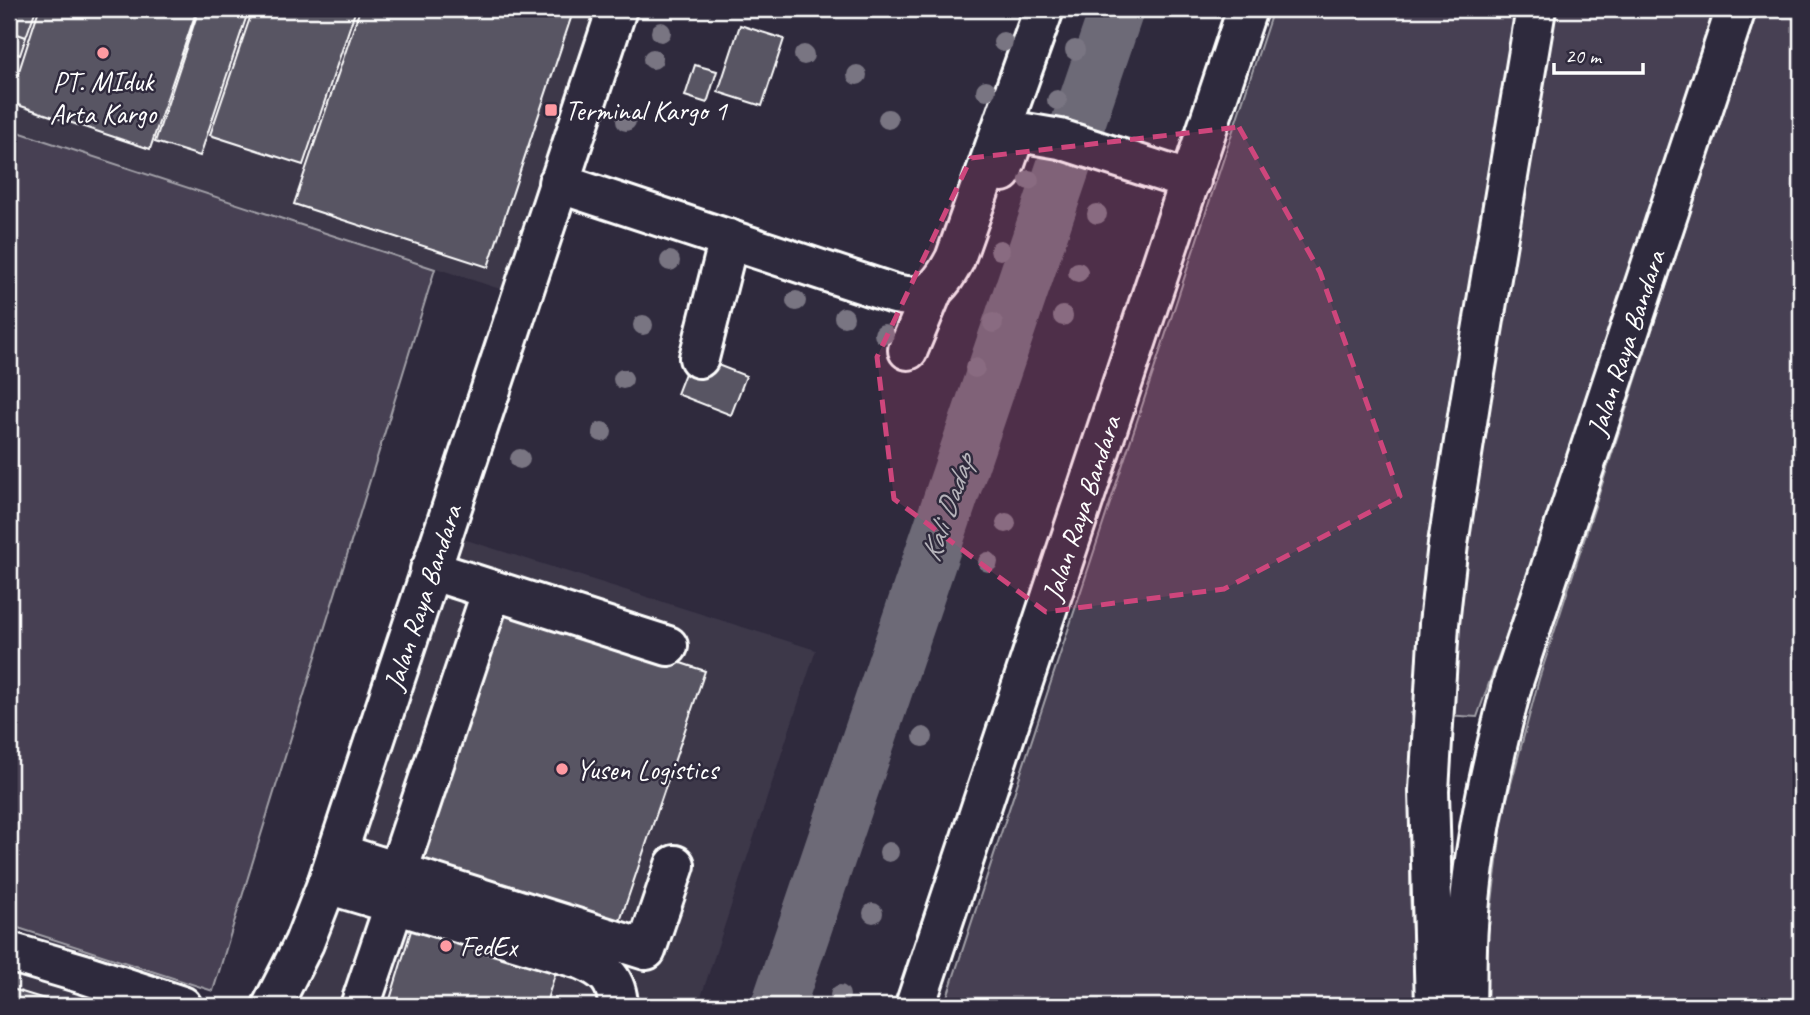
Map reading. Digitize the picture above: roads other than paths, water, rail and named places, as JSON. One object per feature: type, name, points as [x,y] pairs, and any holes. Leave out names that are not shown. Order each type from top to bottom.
[{"type":"street","name":"Jalan Raya Bandara","points":[[272,1006],[304,943],[332,869],[617,9]]},
{"type":"street","points":[[920,319],[955,259],[1044,9]]},
{"type":"street","name":"Jalan Raya Bandara","points":[[915,1006],[1247,9]]},
{"type":"street","points":[[1435,1006],[1429,804],[1438,624],[1448,544],[1536,9]]},
{"type":"street","name":"Jalan Raya Bandara","points":[[1466,1006],[1468,925],[1478,844],[1496,747],[1512,685],[1736,9]]},
{"type":"street","points":[[920,319],[940,311],[959,287],[969,267],[1016,136],[1025,133],[1059,139],[1191,181]]},
{"type":"street","points":[[558,183],[906,297],[918,297],[920,319]]},
{"type":"street","points":[[699,358],[729,239]]},
{"type":"street","points":[[430,570],[668,646]]},
{"type":"street","points":[[360,1006],[492,590]]},
{"type":"street","points":[[332,869],[646,950],[675,865]]},
{"type":"street","points":[[397,887],[603,969],[615,986],[618,1006]]},
{"type":"street","points":[[9,953],[182,1006]]},
{"type":"waterway","name":"Kali Dadap","points":[[778,1006],[1117,9]]},
{"type":"place","name":"PT. MIduk Arta Kargo","points":[[103,53]]},
{"type":"place","name":"Terminal Kargo 1","points":[[551,110]]},
{"type":"place","name":"Yusen Logistics","points":[[562,769]]},
{"type":"place","name":"FedEx","points":[[446,946]]}]
